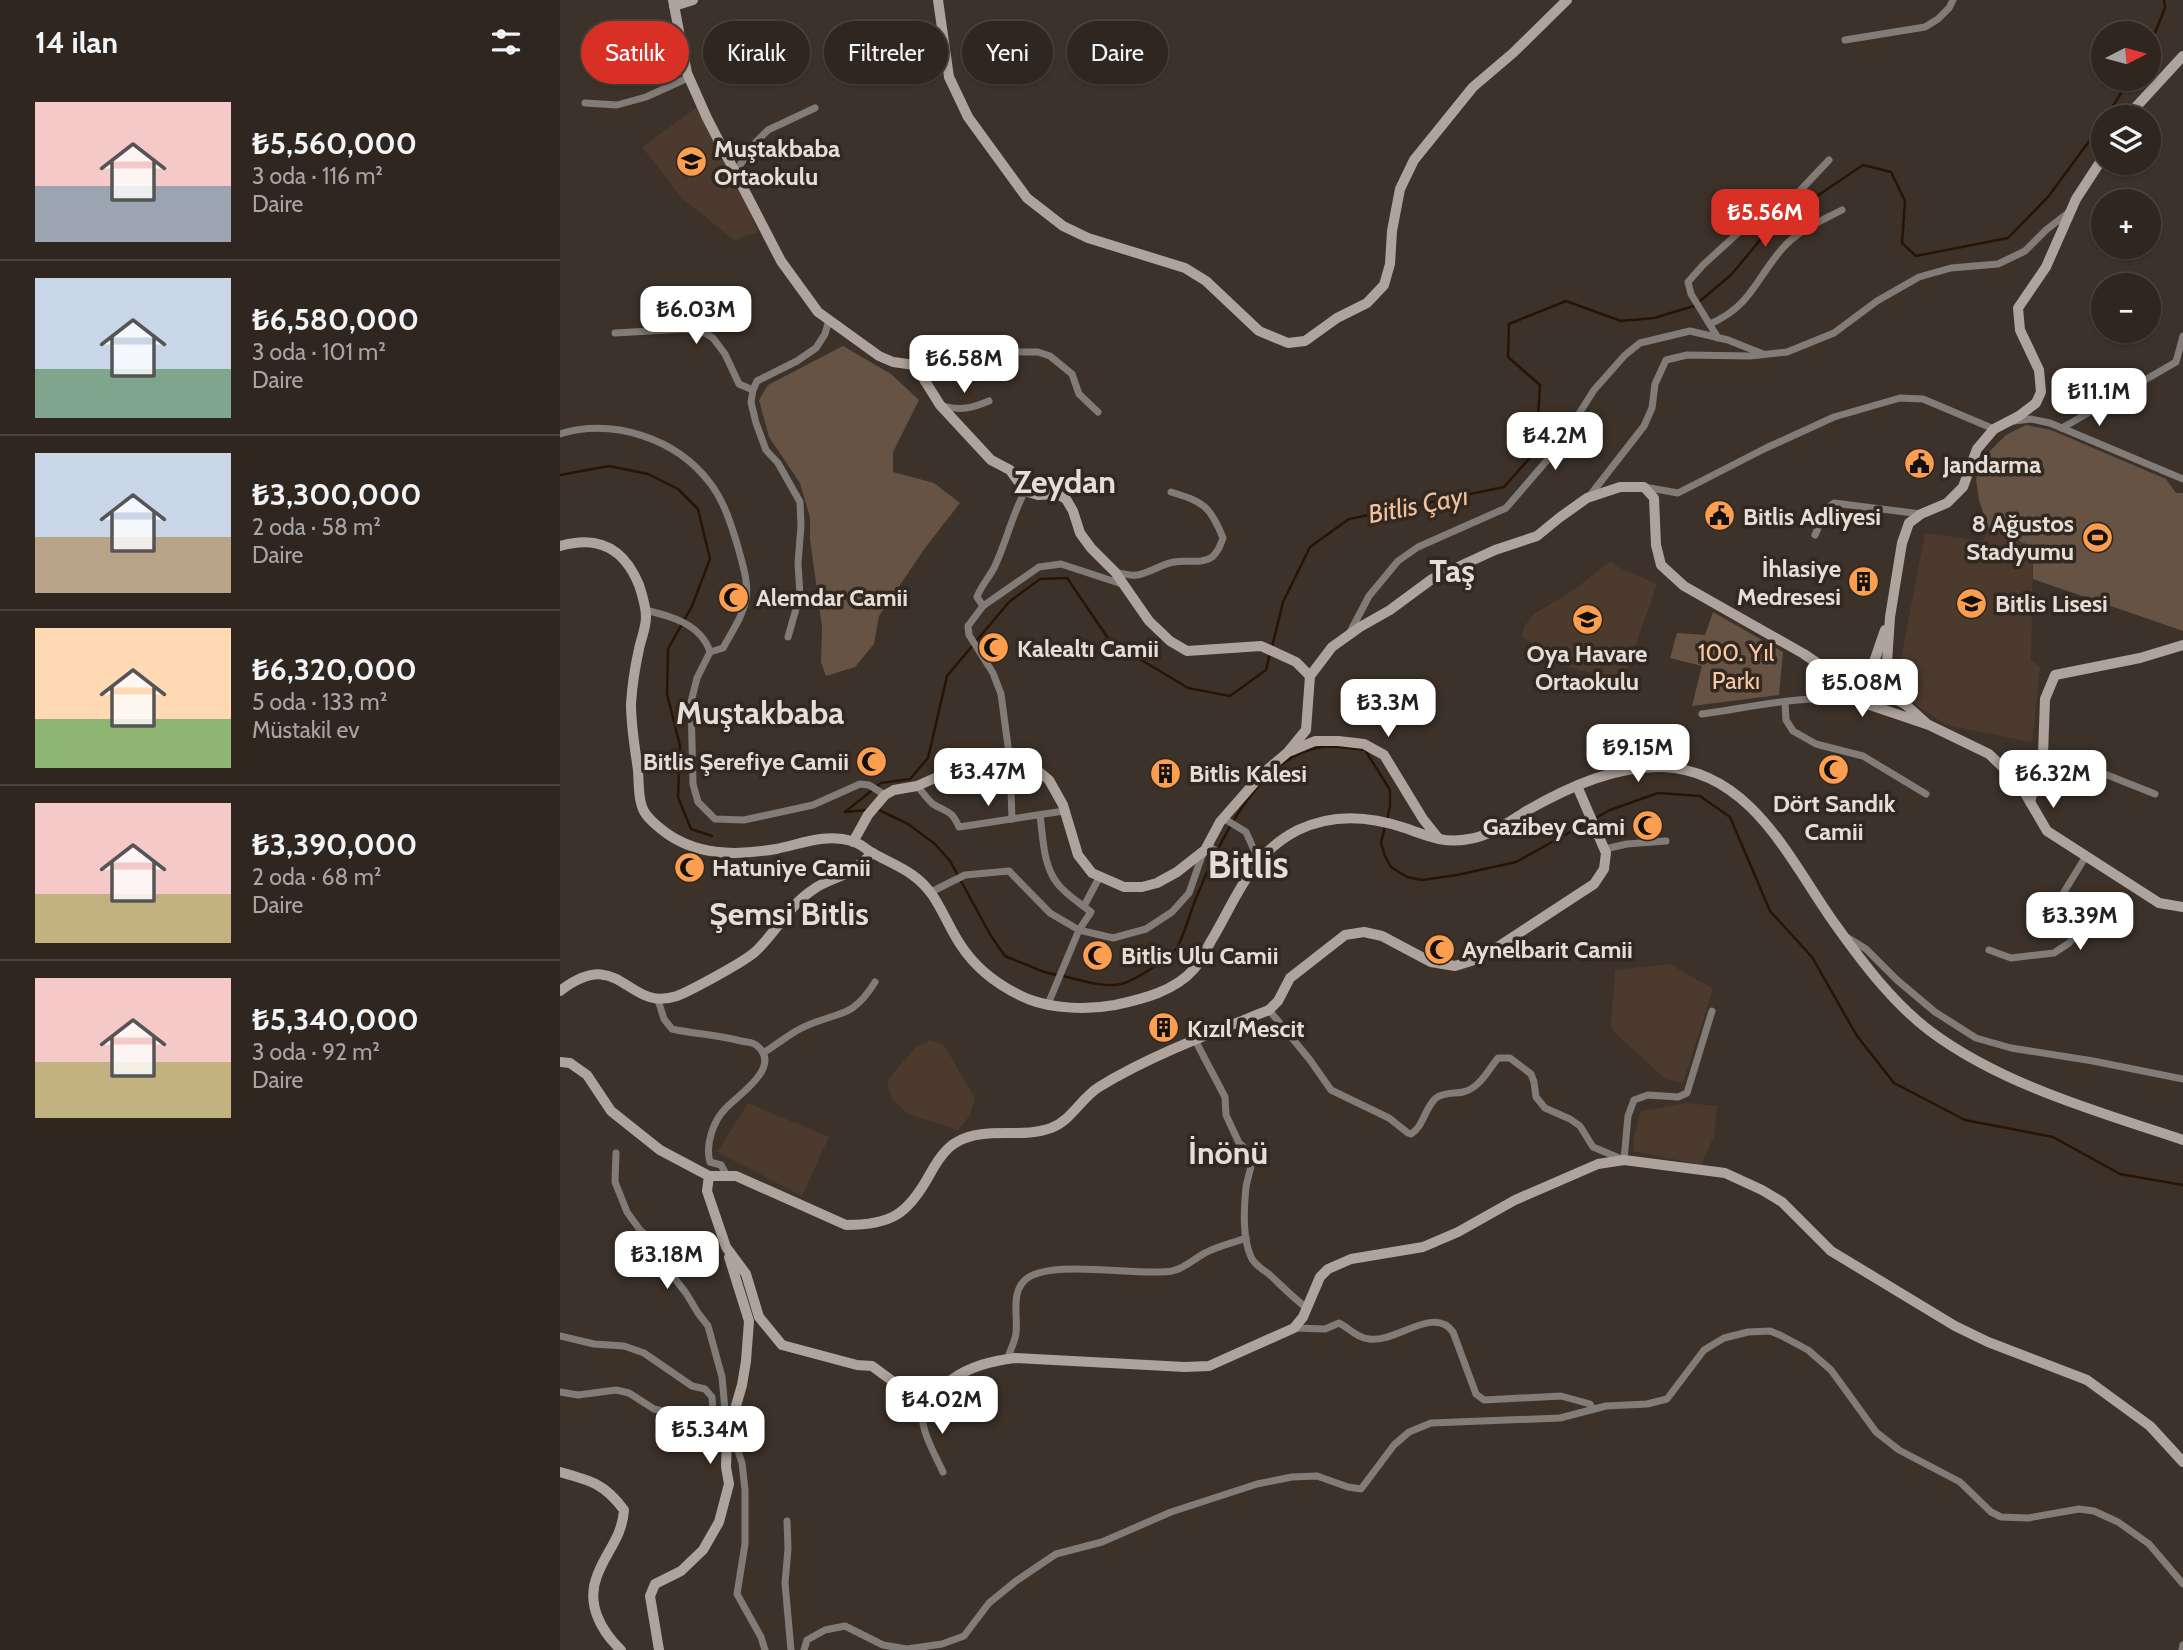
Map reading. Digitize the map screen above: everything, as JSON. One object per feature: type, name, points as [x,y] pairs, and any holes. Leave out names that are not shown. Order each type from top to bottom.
[{"type":"street","points":[[693,0],[673,3],[690,78],[707,118],[781,261],[818,312],[879,356],[893,362],[915,365],[1015,352],[1038,352],[1050,356],[1072,374],[1079,394],[1098,412]]},
{"type":"street","points":[[938,0],[949,78],[968,117],[1027,198],[1063,226],[1088,239],[1185,268],[1206,281],[1259,331],[1288,343],[1306,341],[1337,318],[1367,303],[1384,285],[1390,264],[1392,232],[1400,189],[1414,160],[1473,87],[1513,53],[1567,0]]},
{"type":"street","points":[[1845,40],[1925,27],[1938,19],[1953,0]]},
{"type":"street","points":[[2138,105],[2183,56]]},
{"type":"street","points":[[585,103],[617,105],[646,97],[690,78]]},
{"type":"street","points":[[736,171],[754,144],[768,130],[816,108]]},
{"type":"street","points":[[1718,338],[1691,294],[1688,282],[1703,264],[1748,224],[1795,196],[1829,160]]},
{"type":"street","points":[[1879,709],[1885,693],[1890,617],[1902,543],[1909,523],[1921,514],[1947,503],[1963,487],[1977,449],[1994,429],[2036,403],[2041,392],[2039,370],[2020,330],[2018,308],[2046,267],[2076,199],[2092,175]]},
{"type":"street","points":[[1710,324],[1726,317],[1743,304],[1782,248],[1804,231],[1842,209]]},
{"type":"street","points":[[931,892],[965,875],[1009,871],[1051,913],[1079,930],[1113,938],[1146,929],[1172,912],[1189,893],[1208,848],[1225,819],[1262,774],[1288,752],[1306,730],[1310,676],[1332,647],[1432,579],[1495,550],[1537,536],[1587,498],[1644,426],[1652,408],[1655,384],[1666,360],[1687,355],[1750,356],[1787,352],[1834,333],[1877,301],[1919,277],[1951,268],[1998,264],[2025,251],[2071,211]]},
{"type":"street","points":[[788,637],[800,595],[800,502],[778,463],[766,450],[751,402],[752,390],[757,381],[816,348],[825,334],[829,320]]},
{"type":"street","points":[[615,333],[686,329],[705,333],[713,338],[725,354],[739,384],[752,390]]},
{"type":"street","points":[[1349,635],[1368,596],[1398,561],[1418,547],[1506,508],[1556,450],[1594,390],[1625,355],[1640,343],[1690,331],[1764,355]]},
{"type":"street","points":[[2062,428],[2176,362],[2183,336]]},
{"type":"street","points":[[915,365],[940,405],[991,460],[1010,470],[1025,491],[1038,495],[1057,494],[1066,499],[1080,533],[1115,572],[1149,621],[1170,641],[1187,651],[1261,646],[1283,654],[1310,676]]},
{"type":"street","points":[[1587,498],[1620,487],[1643,487],[1678,493],[1834,417],[1900,398],[1923,400],[1994,429]]},
{"type":"street","points":[[940,405],[957,410],[972,408],[989,401]]},
{"type":"street","points":[[2008,422],[2031,419],[2062,428],[2183,479]]},
{"type":"street","points":[[560,434],[602,427],[631,431],[664,445],[693,464],[711,484],[731,525],[746,577],[746,600],[723,648],[710,652]]},
{"type":"street","points":[[1643,487],[1654,498],[1656,545],[1661,565],[1684,586],[1823,667],[1861,702]]},
{"type":"street","points":[[982,606],[977,597],[992,571],[1025,491]]},
{"type":"street","points":[[1115,572],[1131,576],[1141,575],[1168,563],[1210,558],[1219,549],[1223,538],[1209,510],[1195,499],[1171,492]]},
{"type":"street","points":[[1815,535],[1827,508],[1834,503],[1921,514]]},
{"type":"street","points":[[562,542],[592,543],[609,547],[623,557],[642,593],[646,619],[631,704],[642,808],[648,817],[674,839],[690,847],[720,853],[751,853],[831,837],[853,842],[905,868],[931,892],[962,947],[982,971],[1004,987],[1031,1000],[1099,1008],[1147,997],[1170,987],[1195,969],[1239,886],[1259,861],[1276,843],[1312,824],[1345,818],[1374,820],[1394,824],[1428,838],[1463,841],[1485,836],[1550,798],[1603,776],[1647,767],[1670,767],[1714,780],[1750,806],[1768,825],[1844,935],[1904,1009],[1953,1047],[1997,1071],[2051,1094],[2183,1140]]},
{"type":"street","points":[[1012,819],[1010,761],[1001,694],[993,673],[969,635],[968,626],[982,606],[1040,567],[1060,564],[1125,586]]},
{"type":"street","points":[[645,610],[675,617],[707,642],[710,652],[697,678],[691,702],[693,784],[698,802],[715,819],[744,820],[813,805],[860,784],[869,785],[882,794]]},
{"type":"street","points":[[1861,702],[1890,617]]},
{"type":"street","points":[[2030,802],[2043,755],[2045,699],[2055,675],[2183,645]]},
{"type":"street","points":[[1823,667],[1885,693],[1906,705],[1929,725]]},
{"type":"street","points":[[1702,715],[1842,698],[1929,725],[1989,754],[2019,783],[2047,831],[2159,903],[2183,907]]},
{"type":"street","points":[[1785,703],[1786,720],[1793,731],[1816,744],[1863,756],[1926,794]]},
{"type":"street","points":[[1288,752],[1315,741],[1338,741],[1364,744],[1384,755],[1423,819],[1439,839]]},
{"type":"street","points":[[2043,755],[2072,761],[2155,794]]},
{"type":"street","points":[[853,842],[882,794],[917,786],[953,770],[1002,760],[1037,770],[1049,780],[1065,811],[1078,855],[1099,878],[1125,887],[1142,887],[1157,883],[1177,872],[1208,848]]},
{"type":"street","points":[[917,786],[934,804],[946,809],[956,819],[959,827],[1065,811]]},
{"type":"street","points":[[560,1062],[570,1063],[587,1075],[611,1111],[660,1150],[709,1176],[736,1176],[745,1179],[846,1225],[884,1221],[904,1211],[919,1195],[937,1161],[956,1142],[977,1135],[1032,1133],[1053,1127],[1070,1115],[1096,1089],[1195,1040],[1269,1010],[1278,1001],[1290,978],[1345,935],[1364,932],[1382,936],[1430,962],[1455,966],[1480,958],[1594,884],[1604,869],[1605,849],[1577,786]]},
{"type":"street","points":[[1040,815],[1047,861],[1052,874],[1058,885],[1091,912],[1079,930],[1048,1004]]},
{"type":"street","points":[[1225,819],[1246,832],[1259,861]]},
{"type":"street","points":[[1605,849],[1666,841]]},
{"type":"street","points":[[1208,848],[1250,873]]},
{"type":"street","points":[[560,990],[576,979],[606,974],[620,979],[644,996],[658,1000],[678,996],[755,952],[793,905],[815,887],[851,871],[873,853]]},
{"type":"street","points":[[1989,950],[2011,958],[2054,953],[2069,943],[2078,932],[2078,919],[2065,901],[2064,892],[2086,856]]},
{"type":"street","points":[[1084,906],[1099,878]]},
{"type":"street","points":[[1844,935],[1866,949],[1935,1012],[1976,1038],[2011,1048],[2183,1079]]},
{"type":"street","points":[[763,1053],[804,1026],[842,1015],[855,1008],[876,982]]},
{"type":"street","points":[[658,1000],[664,1019],[672,1029],[713,1034],[755,1044],[763,1053],[764,1063],[760,1077],[740,1098],[725,1108],[709,1138],[707,1152],[710,1162],[721,1165],[727,1176]]},
{"type":"street","points":[[1269,1010],[1331,1090],[1389,1118],[1411,1134],[1418,1129],[1434,1100],[1443,1094],[1466,1091],[1477,1085],[1498,1058],[1510,1058],[1531,1074],[1536,1097],[1545,1108],[1580,1126],[1593,1147],[1624,1160],[1725,1173],[1762,1190],[1782,1202],[1831,1251],[1955,1326],[1988,1342],[2087,1380],[2150,1426],[2183,1462]]},
{"type":"street","points":[[1624,1160],[1628,1116],[1634,1100],[1648,1095],[1678,1097],[1687,1093],[1712,1012]]},
{"type":"street","points":[[1195,1040],[1225,1097],[1226,1115],[1240,1143],[1253,1155],[1247,1183],[1246,1238],[1251,1259],[1290,1296],[1307,1308]]},
{"type":"street","points":[[616,1153],[615,1182],[627,1212],[640,1230],[653,1241],[668,1270],[708,1326],[722,1377],[729,1484],[719,1522],[703,1550],[681,1571],[655,1584],[650,1596],[659,1650]]},
{"type":"street","points":[[1294,1328],[1303,1317],[1320,1277],[1328,1269],[1351,1259],[1423,1247],[1573,1174],[1598,1164],[1624,1160]]},
{"type":"street","points":[[709,1176],[707,1191],[748,1321],[742,1385],[727,1437]]},
{"type":"street","points":[[1007,1359],[1016,1336],[1016,1299],[1023,1282],[1034,1275],[1049,1269],[1158,1273],[1177,1270],[1208,1251],[1246,1238]]},
{"type":"street","points":[[726,1247],[746,1274],[759,1317],[782,1345],[857,1365],[872,1366],[910,1394],[924,1399],[937,1395],[949,1382],[968,1369],[992,1361],[1007,1359],[1209,1366],[1294,1328],[1325,1329],[1339,1323],[1371,1340],[1395,1335],[1433,1321],[1448,1325],[1453,1332],[1479,1398],[1484,1400],[1561,1396],[1590,1404],[1593,1409]]},
{"type":"street","points":[[804,1650],[807,1640],[825,1630],[845,1626],[883,1645],[907,1649],[942,1644],[964,1636],[989,1603],[1056,1554],[1102,1542],[1171,1512],[1257,1484],[1292,1477],[1317,1476],[1361,1489],[1394,1445],[1409,1432],[1431,1423],[1560,1418],[1606,1406],[1647,1404],[1667,1399],[1704,1350],[1724,1338],[1748,1332],[1770,1331],[1808,1350],[1831,1370],[1876,1433],[1899,1450],[1961,1482],[1991,1512],[2001,1517],[2028,1518],[2079,1509],[2094,1511],[2118,1522],[2149,1544],[2183,1584]]},
{"type":"street","points":[[560,1336],[594,1344],[624,1346],[644,1353],[692,1386],[705,1389],[712,1397],[714,1425]]},
{"type":"street","points":[[560,1392],[578,1395],[616,1390],[629,1393],[654,1409],[714,1425],[737,1448],[742,1463],[745,1490],[745,1544],[737,1594],[761,1637],[765,1650]]},
{"type":"street","points":[[924,1399],[922,1421],[929,1444],[943,1472]]},
{"type":"street","points":[[560,1472],[587,1479],[611,1493],[624,1510],[622,1526],[596,1577],[593,1596],[599,1624],[621,1650]]},
{"type":"street","points":[[788,1521],[785,1583],[791,1650]]},
{"type":"shaded area","name":"Muştakbaba Ortaokulu","points":[[696,108],[735,178],[758,232],[734,240],[682,198],[642,147]]},
{"type":"shaded area","points":[[1988,527],[2033,547],[2031,660],[2040,667],[2032,742],[1946,725],[1895,691],[1925,533],[1983,541]]},
{"type":"shaded area","name":"Oya Havare Ortaokulu","points":[[1611,561],[1618,567],[1657,584],[1623,681],[1560,665],[1522,636],[1525,625],[1534,614],[1575,589]]},
{"type":"shaded area","points":[[1670,964],[1713,989],[1683,1083],[1665,1079],[1611,1029],[1615,970]]},
{"type":"shaded area","points":[[930,1040],[944,1045],[975,1098],[970,1115],[958,1130],[908,1114],[892,1099],[887,1081],[915,1048]]},
{"type":"shaded area","points":[[748,1103],[829,1137],[802,1196],[717,1152]]},
{"type":"shaded area","points":[[1687,1103],[1717,1106],[1714,1136],[1701,1165],[1634,1151],[1634,1136],[1641,1111]]},
{"type":"green space","points":[[843,346],[891,374],[919,400],[893,452],[893,472],[934,483],[960,503],[925,548],[879,616],[874,644],[855,667],[826,676],[821,662],[822,627],[810,539],[810,517],[800,483],[769,437],[759,400],[768,385]]},
{"type":"green space","name":"8 Ağustos Stadyumu","points":[[2026,425],[2051,430],[2166,479],[2176,493],[2183,493],[2183,631],[2033,579],[2033,547],[1988,527],[1979,500],[1976,479],[1987,454],[2006,435]]},
{"type":"green space","name":"100. Yıl Parkı","points":[[1713,612],[1783,652],[1779,695],[1692,706],[1702,666],[1670,658],[1677,633],[1705,635]]},
{"type":"waterway","name":"Bitlis Çayı","points":[[2160,21],[2165,8],[2164,0]]},
{"type":"waterway","name":"Bitlis Çayı","points":[[2114,105],[2122,91]]},
{"type":"waterway","name":"Bitlis Çayı","points":[[1272,647],[1283,602],[1310,547],[1349,519],[1504,487],[1536,451],[1540,385],[1508,357],[1509,324],[1566,301],[1621,321],[1654,318],[1694,306],[1731,275],[1770,228],[1863,165],[1891,172],[1905,201],[1902,243],[1916,256],[2008,238],[2048,197],[2091,139]]},
{"type":"waterway","name":"Bitlis Çayı","points":[[560,475],[609,466],[648,474],[678,489],[698,509],[710,559],[692,606],[668,649],[667,694],[680,746],[678,797],[691,829],[712,836]]},
{"type":"waterway","name":"Bitlis Çayı","points":[[845,812],[881,783],[910,779],[928,758],[947,676],[1009,602],[1040,579],[1067,578],[1110,641],[1188,688],[1230,696],[1266,670],[1270,653]]},
{"type":"waterway","points":[[1063,976],[1099,984],[1121,984],[1152,968],[1174,951],[1229,828],[1260,784],[1279,766],[1299,754],[1322,747],[1365,750],[1390,790],[1387,820]]},
{"type":"waterway","points":[[1594,819],[1610,810],[1658,793],[1700,796],[1730,817],[1770,911],[1812,957],[1857,1036],[1894,1083],[1965,1120],[2053,1137],[2120,1174],[2183,1185]]},
{"type":"waterway","points":[[877,809],[908,824],[935,844],[950,861],[1005,956],[1057,975]]},
{"type":"waterway","points":[[845,812],[867,810]]},
{"type":"waterway","points":[[1385,826],[1381,843],[1391,867],[1407,877],[1422,880],[1516,862],[1588,822]]},
{"type":"place","name":"Muştakbaba Ortaokulu","points":[[691,162]]},
{"type":"place","name":"Jandarma","points":[[1920,464]]},
{"type":"place","name":"Bitlis Adliyesi","points":[[1720,516]]},
{"type":"place","name":"8 Ağustos Stadyumu","points":[[2097,537]]},
{"type":"place","name":"İhlasiye Medresesi","points":[[1864,582]]},
{"type":"place","name":"Alemdar Camii","points":[[733,597]]},
{"type":"place","name":"Bitlis Lisesi","points":[[1972,603]]},
{"type":"place","name":"Oya Havare Ortaokulu","points":[[1587,619]]},
{"type":"place","name":"Kalealtı Camii","points":[[994,648]]},
{"type":"place","name":"Bitlis Şerefiye Camii","points":[[872,761]]},
{"type":"place","name":"Dört Sandık Camii","points":[[1834,769]]},
{"type":"place","name":"Bitlis Kalesi","points":[[1166,773]]},
{"type":"place","name":"Gazibey Cami","points":[[1648,826]]},
{"type":"place","name":"Hatuniye Camii","points":[[689,867]]},
{"type":"place","name":"Aynelbarit Camii","points":[[1439,949]]},
{"type":"place","name":"Bitlis Ulu Camii","points":[[1098,955]]},
{"type":"place","name":"Kızıl Mescit","points":[[1164,1028]]},
{"type":"district","name":"Zeydan","points":[[1065,481]]},
{"type":"district","name":"Taş","points":[[1452,570]]},
{"type":"district","name":"Muştakbaba","points":[[760,712]]},
{"type":"district","name":"Bitlis","points":[[1248,864]]},
{"type":"district","name":"Şemsi Bitlis","points":[[789,913]]},
{"type":"district","name":"İnönü","points":[[1228,1152]]}]
